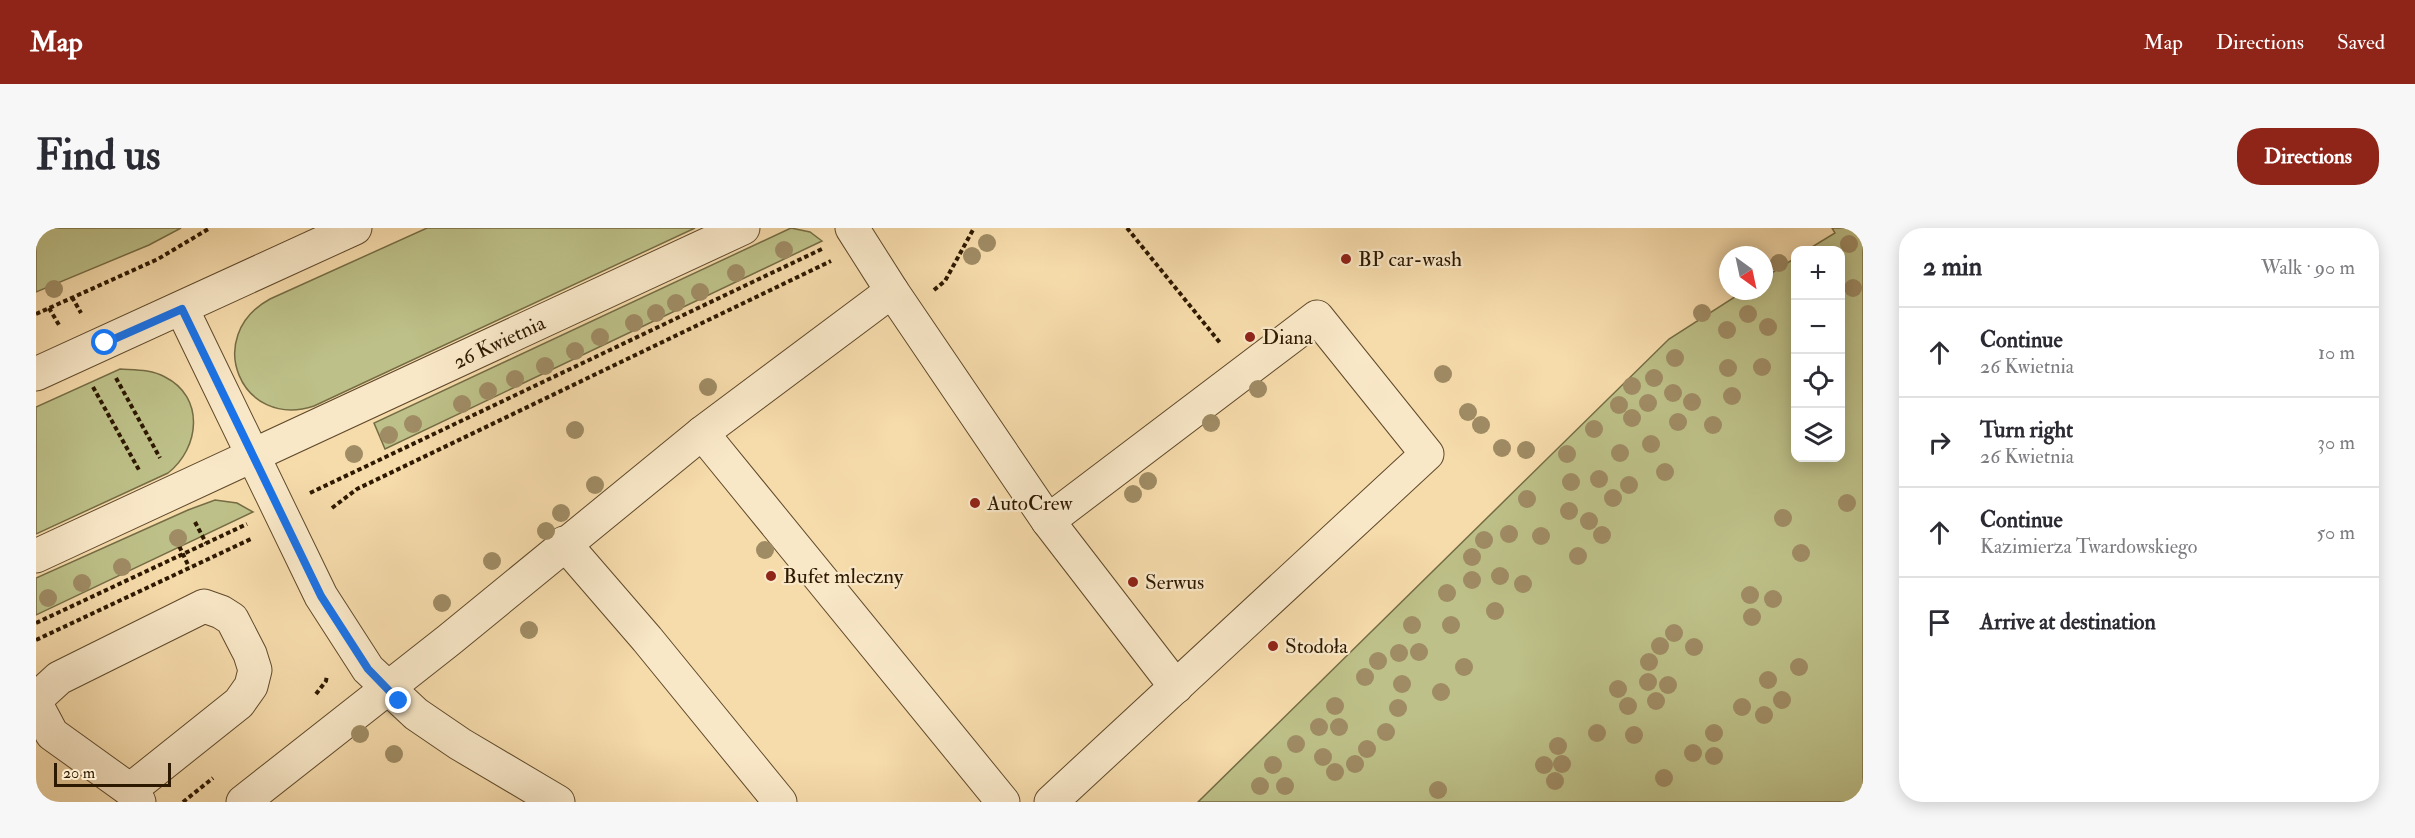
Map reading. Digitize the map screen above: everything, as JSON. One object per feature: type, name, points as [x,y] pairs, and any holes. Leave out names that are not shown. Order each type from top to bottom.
[{"type":"street","points":[[36,374],[355,228]]},
{"type":"street","name":"26 Kwietnia","points":[[36,556],[743,228]]},
{"type":"street","points":[[853,231],[1048,521],[1176,687]]},
{"type":"street","points":[[243,802],[702,433],[899,302]]},
{"type":"street","points":[[182,309],[321,596],[357,654],[386,688],[416,714],[459,744],[558,802]]},
{"type":"street","points":[[1048,521],[1317,317],[1427,454],[1051,802]]},
{"type":"street","points":[[702,433],[1003,802]]},
{"type":"street","points":[[564,543],[647,639],[780,802]]},
{"type":"street","points":[[36,699],[58,678],[204,606],[221,612],[232,620],[255,670],[251,686],[239,703],[135,796],[52,734],[36,704]]},
{"type":"path","points":[[36,314],[158,259],[210,228]]},
{"type":"path","points":[[899,302],[945,281],[974,228]]},
{"type":"path","points":[[1127,228],[1244,373]]},
{"type":"path","points":[[318,489],[853,231]]},
{"type":"path","points":[[332,508],[357,489],[835,259]]},
{"type":"path","points":[[72,297],[85,320]]},
{"type":"path","points":[[49,308],[62,331]]},
{"type":"path","points":[[112,372],[163,463]]},
{"type":"path","points":[[89,381],[140,473]]},
{"type":"path","points":[[193,518],[206,543]]},
{"type":"path","points":[[36,623],[248,523]]},
{"type":"path","points":[[169,525],[189,567]]},
{"type":"path","points":[[36,640],[257,536]]},
{"type":"path","points":[[314,697],[326,681],[327,671]]},
{"type":"path","points":[[183,802],[216,775]]},
{"type":"green space","points":[[36,228],[181,228],[149,245],[36,292]]},
{"type":"green space","points":[[427,228],[695,228],[314,406],[288,410],[267,405],[250,392],[239,375],[235,355],[238,335],[249,315],[270,299]]},
{"type":"green space","points":[[791,228],[810,232],[822,241],[385,449],[374,423]]},
{"type":"green space","points":[[1832,228],[1863,228],[1863,802],[1198,802],[1669,339],[1730,300],[1773,300],[1773,272],[1791,261],[1791,462],[1845,462],[1845,246],[1814,246],[1835,233]]},
{"type":"green space","points":[[120,369],[154,373],[178,386],[187,397],[194,423],[187,450],[179,463],[168,473],[36,534],[36,407]]},
{"type":"green space","points":[[215,500],[237,503],[253,512],[36,615],[36,578]]},
{"type":"place","name":"BP car-wash","points":[[1346,259]]},
{"type":"place","name":"Diana","points":[[1250,337]]},
{"type":"place","name":"AutoCrew","points":[[975,503]]},
{"type":"place","name":"Bufet mleczny","points":[[771,576]]},
{"type":"place","name":"Serwus","points":[[1133,582]]},
{"type":"place","name":"Stodoła","points":[[1273,646]]},
{"type":"route","points":[[105,343],[182,309],[321,596],[351,646],[368,669],[399,701]]}]
